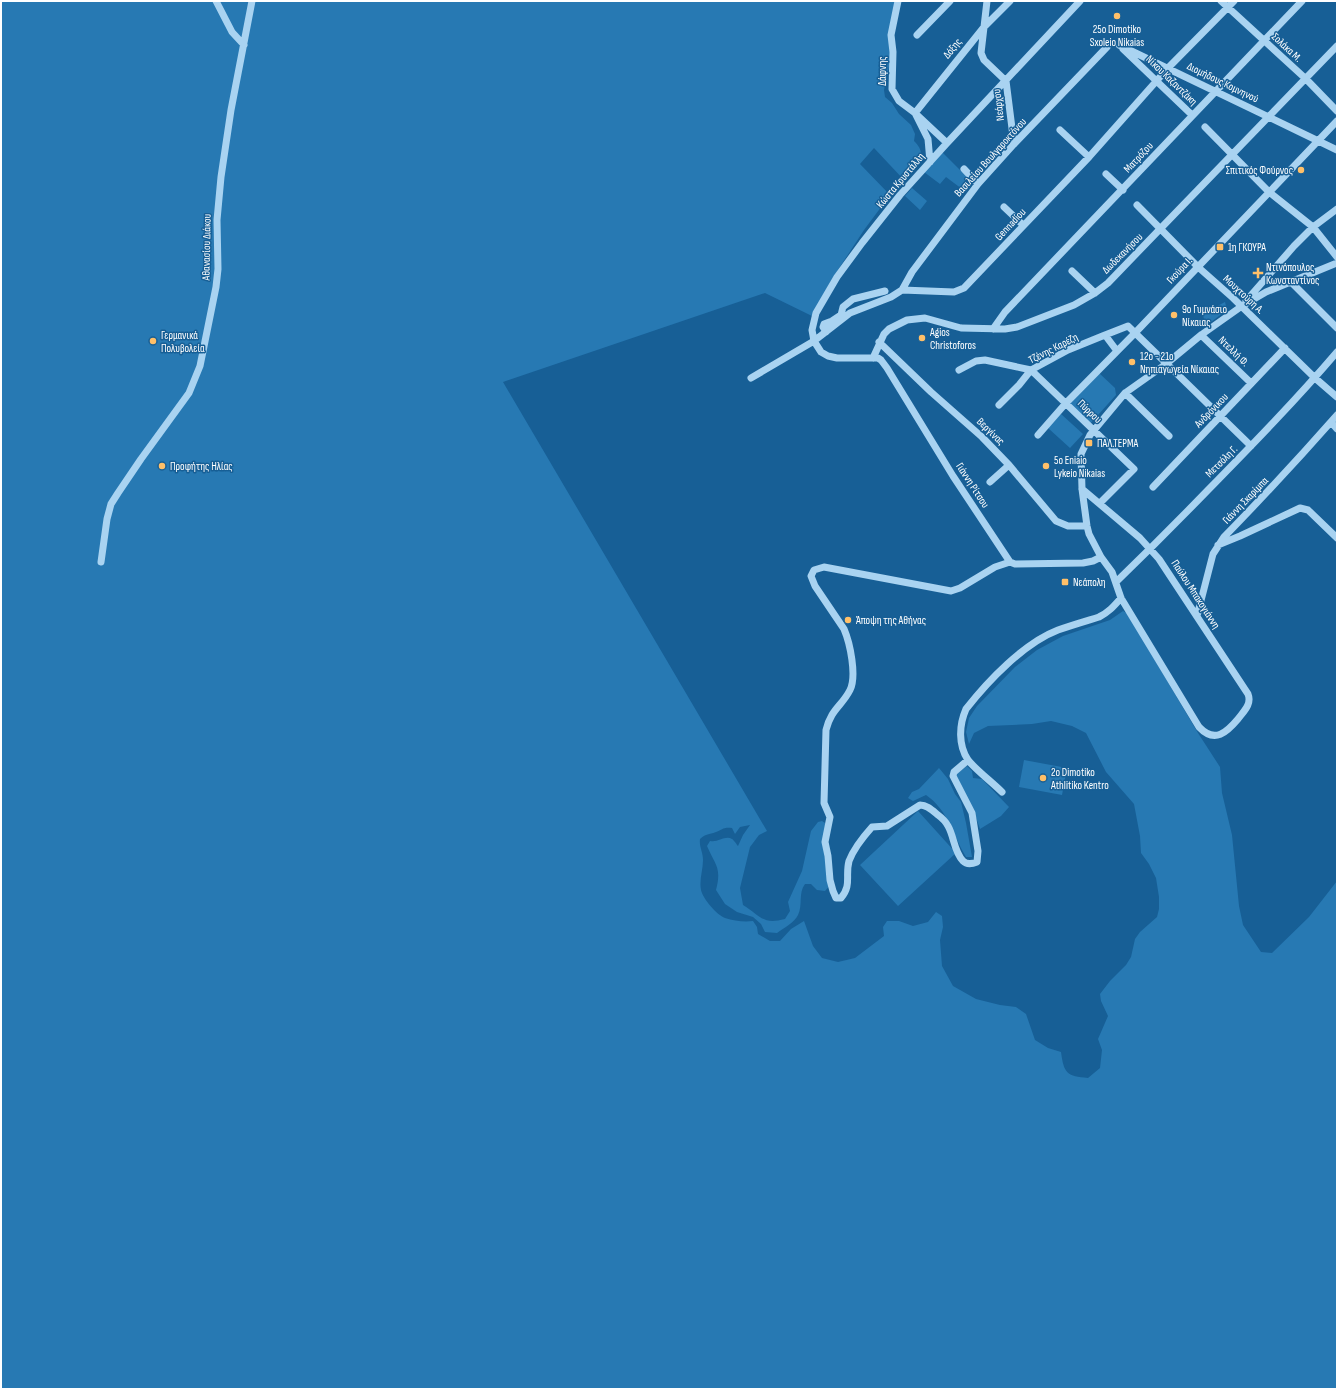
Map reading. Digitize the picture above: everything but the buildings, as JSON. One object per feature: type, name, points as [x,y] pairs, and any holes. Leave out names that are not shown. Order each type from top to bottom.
[{"type":"street","points":[[216,1],[232,32],[244,45]]},
{"type":"street","name":"Αθανασίου Διάκου","points":[[101,562],[107,519],[112,504],[140,459],[189,393],[200,366],[216,287],[218,269],[217,220],[221,177],[231,110],[252,1]]},
{"type":"street","name":"Δάφνης","points":[[898,1],[891,35],[893,52],[892,90],[899,100],[947,143]]},
{"type":"street","points":[[917,36],[950,1]]},
{"type":"street","name":"Νεάρχου","points":[[987,1],[981,53],[984,60],[1006,81],[1014,144]]},
{"type":"street","name":"Δόξης","points":[[915,113],[984,27],[1010,1]]},
{"type":"street","name":"Κώστα Κρυστάλλη","points":[[814,341],[812,330],[816,313],[837,277],[900,195],[1080,1]]},
{"type":"street","name":"Σολάκα Μ.","points":[[1221,1],[1306,79],[1337,111]]},
{"type":"street","name":"Gennadiou","points":[[902,290],[954,292],[964,288],[1089,157],[1168,68],[1234,1]]},
{"type":"street","name":"Ματρόζου","points":[[993,329],[1005,312],[1302,1]]},
{"type":"street","name":"Διομήδους Κομνηνού","points":[[1119,45],[1216,90],[1337,150]]},
{"type":"street","name":"Νίκου Καζαντζάκη","points":[[1119,45],[1192,115]]},
{"type":"street","name":"Δωδεκανήσου","points":[[874,358],[879,342],[884,334],[889,329],[902,322],[917,318],[933,319],[961,328],[993,329],[1017,327],[1074,305],[1095,293],[1108,282],[1161,228],[1337,46]]},
{"type":"street","name":"Βασιλείου Βουλγαροκτόνου","points":[[902,290],[906,281],[928,250],[978,184],[1014,144],[1107,48]]},
{"type":"street","points":[[915,113],[928,139],[930,162]]},
{"type":"street","name":"Γκούρα Ι.","points":[[1038,435],[1066,403],[1135,333],[1337,120]]},
{"type":"street","points":[[1205,127],[1269,192],[1313,227],[1337,257]]},
{"type":"street","points":[[1060,130],[1089,157]]},
{"type":"street","points":[[964,169],[978,184]]},
{"type":"street","points":[[1106,174],[1123,190]]},
{"type":"street","name":"Μουχτούρη Α.","points":[[1137,205],[1198,267],[1242,306],[1315,378],[1337,397]]},
{"type":"street","points":[[1004,207],[1023,225]]},
{"type":"street","points":[[1242,306],[1294,246],[1313,227],[1337,209]]},
{"type":"street","points":[[1002,792],[968,760],[962,747],[960,728],[966,709],[1008,663],[1025,649],[1058,630],[1100,617],[1111,609],[1120,598],[1112,572],[1101,557],[1087,526],[1082,489],[1081,454],[1094,430],[1125,394],[1166,364],[1201,335],[1242,306],[1266,292],[1337,264]]},
{"type":"street","points":[[1072,271],[1095,293]]},
{"type":"street","points":[[1291,282],[1337,328]]},
{"type":"street","points":[[751,378],[814,341],[850,314],[891,297],[902,290]]},
{"type":"street","points":[[826,332],[823,327],[824,324],[841,315],[843,307],[853,299],[885,291]]},
{"type":"street","name":"Τζένης Καρέζη","points":[[999,405],[1019,385],[1031,370],[1068,350],[1128,326],[1135,333]]},
{"type":"street","points":[[1135,333],[1251,446]]},
{"type":"street","name":"Ντελλή Φ.","points":[[1201,335],[1251,383]]},
{"type":"street","points":[[1105,336],[1117,351]]},
{"type":"street","points":[[814,341],[821,352],[828,356],[847,359],[874,358]]},
{"type":"street","name":"Βεργίνας","points":[[879,342],[931,392],[975,430],[1009,465],[1056,521],[1068,526],[1087,526]]},
{"type":"street","name":"Ανδρόνικου","points":[[1153,487],[1285,348]]},
{"type":"street","name":"Μετσόλη Γ.","points":[[1116,582],[1251,446],[1315,378],[1337,352]]},
{"type":"street","name":"Γιάννη Ρίτσου","points":[[874,358],[881,360],[887,368],[953,476],[1010,562]]},
{"type":"street","points":[[958,370],[976,361],[985,360],[1031,370]]},
{"type":"street","name":"Πύρρου","points":[[1031,370],[1134,469],[1100,504]]},
{"type":"street","points":[[1125,394],[1169,436]]},
{"type":"street","name":"Γιάννη Σκαρίμπα","points":[[1197,616],[1213,554],[1218,545],[1308,449],[1337,415]]},
{"type":"street","points":[[1331,422],[1337,429]]},
{"type":"street","points":[[990,482],[1009,465]]},
{"type":"street","name":"Παύλου Μπακογιάννη","points":[[1082,489],[1150,549],[1159,559],[1249,698],[1246,708],[1230,729],[1220,735],[1214,736],[1208,735],[1200,727],[1120,598]]},
{"type":"street","points":[[1218,545],[1300,508],[1308,510],[1337,538]]},
{"type":"street","points":[[968,760],[954,772],[953,776],[972,813],[978,851],[977,862],[967,864],[963,861],[951,831],[946,823],[933,810],[925,805],[920,805],[886,826],[872,827],[860,839],[849,861],[847,887],[841,898],[836,898],[830,880],[825,842],[830,817],[824,803],[826,730],[835,708],[850,690],[854,671],[847,635],[815,586],[811,576],[814,570],[824,568],[951,591],[960,588],[995,567],[1010,562],[1022,564],[1088,562],[1101,557]]},
{"type":"shaded area","points":[[1,1],[897,1],[892,52],[884,90],[885,97],[892,103],[899,114],[911,125],[915,134],[914,141],[919,146],[921,157],[919,162],[904,180],[874,148],[860,164],[890,195],[864,230],[832,279],[812,316],[765,293],[503,382],[767,831],[759,835],[750,847],[740,888],[743,905],[766,920],[777,921],[785,919],[790,911],[788,902],[802,871],[811,831],[818,822],[822,821],[825,823],[831,884],[825,891],[817,890],[811,884],[805,884],[802,891],[798,915],[789,925],[777,933],[765,932],[761,924],[753,917],[737,912],[725,904],[716,890],[718,882],[717,866],[707,846],[710,841],[729,838],[738,846],[750,825],[740,827],[735,834],[732,828],[726,828],[706,835],[700,839],[703,860],[700,882],[704,898],[718,914],[725,918],[739,921],[753,921],[757,927],[758,934],[770,941],[780,941],[791,929],[804,921],[813,946],[822,958],[838,962],[855,958],[884,936],[883,927],[887,921],[899,921],[913,926],[928,922],[936,912],[942,916],[943,927],[940,940],[942,966],[953,986],[976,999],[1016,1007],[1026,1014],[1035,1040],[1048,1048],[1061,1052],[1065,1069],[1071,1075],[1088,1078],[1100,1068],[1102,1050],[1098,1039],[1108,1016],[1101,1001],[1100,994],[1110,981],[1126,965],[1131,957],[1135,939],[1140,932],[1157,917],[1159,909],[1156,878],[1149,864],[1141,853],[1140,836],[1134,804],[1106,772],[1086,733],[1072,726],[1051,721],[1032,724],[988,726],[974,733],[969,744],[966,732],[969,718],[977,706],[1015,667],[1037,650],[1063,636],[1110,620],[1123,611],[1127,613],[1198,733],[1220,767],[1222,793],[1232,835],[1239,906],[1243,925],[1261,952],[1272,953],[1309,917],[1337,881],[1337,1389],[1,1389]]},
{"type":"shaded area","points":[[942,152],[973,183],[966,192],[946,177],[940,184],[924,172]]},
{"type":"shaded area","points":[[912,188],[927,201],[920,210],[905,196]]},
{"type":"shaded area","points":[[1225,302],[1227,310],[1207,325],[1202,314]]},
{"type":"shaded area","points":[[1099,373],[1115,388],[1116,395],[1089,425],[1069,404]]},
{"type":"shaded area","points":[[1061,414],[1083,434],[1070,448],[1048,428]]},
{"type":"shaded area","name":"2o Dimotiko Athlitiko Kentro","points":[[1024,760],[1067,768],[1062,795],[1019,787]]},
{"type":"shaded area","points":[[967,766],[972,771],[973,778],[982,779],[1009,807],[1001,816],[980,829],[973,809],[955,775]]},
{"type":"shaded area","points":[[939,768],[948,779],[955,794],[961,802],[972,857],[966,857],[945,815],[934,801],[926,795],[913,801],[908,798],[912,792],[919,789]]},
{"type":"shaded area","points":[[918,811],[956,853],[898,906],[860,865]]},
{"type":"place","name":"25ο Dimotiko Sxoleio Nikaias","points":[[1117,16]]},
{"type":"place","name":"Σπιτικός Φούρνος","points":[[1301,170]]},
{"type":"place","name":"1η ΓΚΟΥΡΑ","points":[[1220,247]]},
{"type":"place","name":"Ντινόπουλος Κωνσταντίνος","points":[[1258,273]]},
{"type":"place","name":"9ο Γυμνάσιο Νίκαιας","points":[[1174,315]]},
{"type":"place","name":"Agios Christoforos","points":[[922,338]]},
{"type":"place","name":"Γερμανικά Πολυβολεία","points":[[153,341]]},
{"type":"place","name":"12ο - 21ο Νηπιαγωγεία Νίκαιας","points":[[1132,362]]},
{"type":"place","name":"ΠΑΛ.ΤΕΡΜΑ","points":[[1089,443]]},
{"type":"place","name":"Προφήτης Ηλίας","points":[[162,466]]},
{"type":"place","name":"5o Eniaio Lykeio Nikaias","points":[[1046,466]]},
{"type":"place","name":"Νεάπολη","points":[[1065,582]]},
{"type":"place","name":"Άποψη της Αθήνας","points":[[848,620]]},
{"type":"place","name":"2o Dimotiko Athlitiko Kentro","points":[[1043,778]]}]
